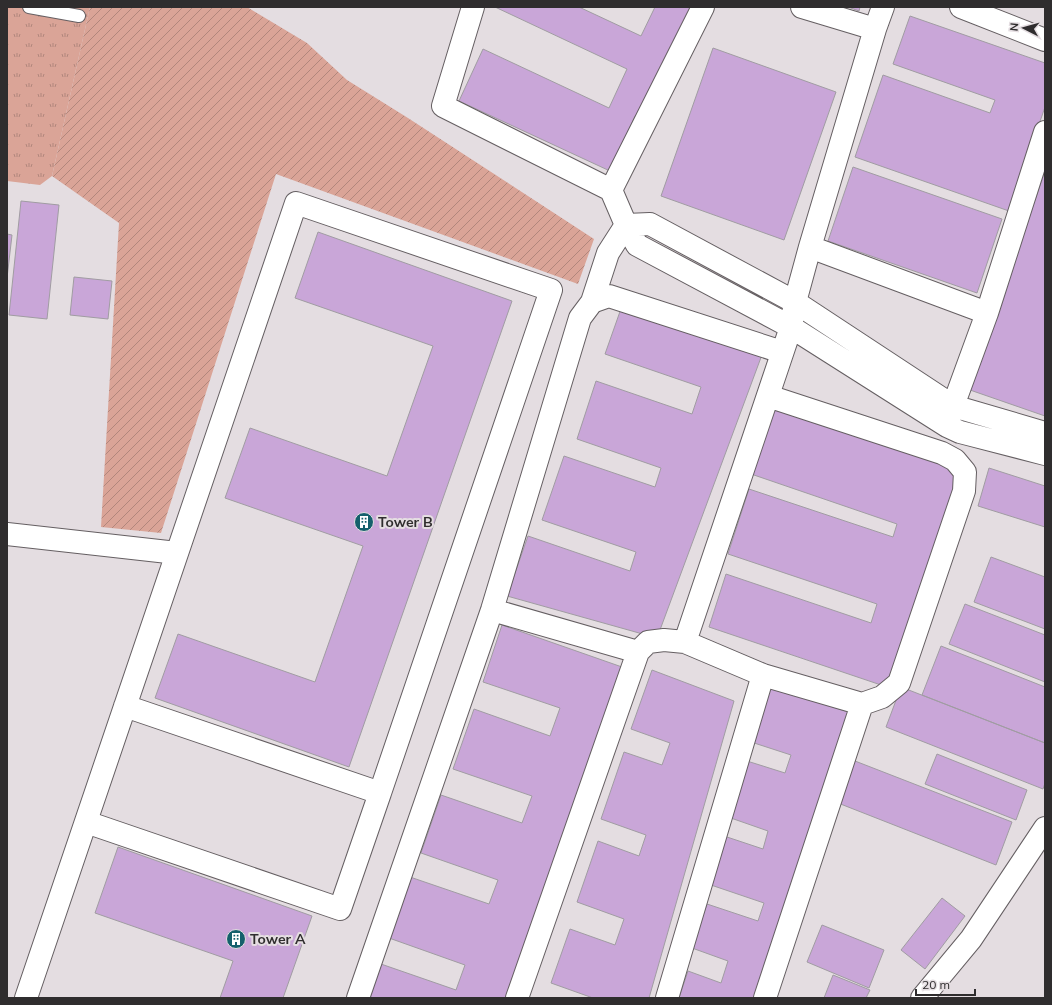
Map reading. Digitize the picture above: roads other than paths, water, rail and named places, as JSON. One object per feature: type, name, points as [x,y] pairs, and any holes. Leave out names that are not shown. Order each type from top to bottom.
[{"type":"street","points":[[473,7],[443,106],[611,190],[626,225],[637,245],[791,327],[950,416],[1045,433]]},
{"type":"street","points":[[611,190],[703,7]]},
{"type":"street","points":[[802,7],[875,29]]},
{"type":"street","points":[[685,642],[791,327],[795,302],[810,247],[882,7]]},
{"type":"street","points":[[961,7],[1045,40]]},
{"type":"street","points":[[942,453],[950,416],[987,313],[1045,132]]},
{"type":"street","points":[[26,998],[296,203],[551,290],[340,909],[86,822]]},
{"type":"street","points":[[626,225],[650,224],[795,302],[950,416],[960,432],[1045,454]]},
{"type":"street","points":[[358,998],[492,610],[580,318],[592,302],[608,253],[626,225]]},
{"type":"street","points":[[810,247],[987,313]]},
{"type":"street","points":[[592,302],[609,296],[782,352]]},
{"type":"street","points":[[517,998],[638,652],[648,642],[664,640],[685,642],[763,675],[862,704],[882,697],[899,683],[964,491],[965,472],[955,460],[942,453],[768,396]]},
{"type":"street","points":[[7,534],[177,553]]},
{"type":"street","points":[[492,610],[638,652]]},
{"type":"street","points":[[667,998],[763,675]]},
{"type":"street","points":[[765,998],[862,704]]},
{"type":"street","points":[[125,706],[380,793]]},
{"type":"street","points":[[922,998],[971,939],[1045,828]]},
{"type":"lane","points":[[29,7],[79,16]]},
{"type":"place","name":"Tower B","points":[[364,522]]},
{"type":"place","name":"Tower A","points":[[236,939]]}]
